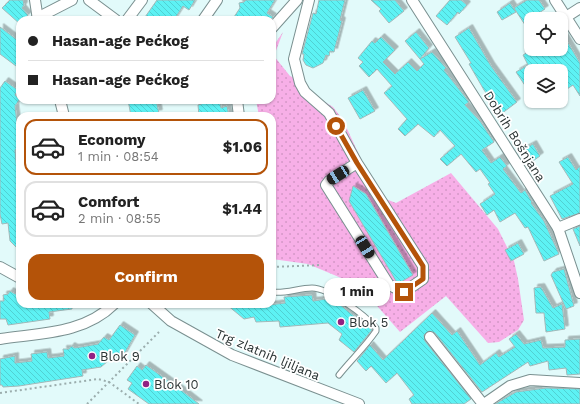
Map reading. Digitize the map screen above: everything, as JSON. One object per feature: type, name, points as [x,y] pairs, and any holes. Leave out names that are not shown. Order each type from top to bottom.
[{"type":"street","points":[[35,0],[38,16]]},
{"type":"street","points":[[43,16],[72,0]]},
{"type":"street","points":[[89,0],[111,16]]},
{"type":"street","points":[[130,16],[142,0]]},
{"type":"street","points":[[206,16],[217,0]]},
{"type":"street","points":[[276,24],[297,0]]},
{"type":"street","points":[[308,0],[295,48],[295,69],[305,92],[329,113],[357,163],[423,266],[423,279],[404,292],[389,285],[326,185],[329,181],[357,163]]},
{"type":"street","name":"Dobrih Bošnjana","points":[[412,0],[449,55],[558,228],[580,293]]},
{"type":"street","points":[[555,0],[563,12]]},
{"type":"street","points":[[568,16],[580,8]]},
{"type":"street","points":[[568,20],[580,39]]},
{"type":"street","points":[[558,228],[580,219]]},
{"type":"street","points":[[0,267],[16,276]]},
{"type":"street","points":[[0,339],[72,328],[98,317],[109,308]]},
{"type":"street","name":"Trg zlatnih ljiljana","points":[[156,308],[171,321],[232,355],[359,404]]},
{"type":"street","points":[[430,337],[484,404],[510,386],[530,380],[580,383]]},
{"type":"lane","points":[[276,292],[312,288],[323,289],[334,294],[376,328],[376,331],[364,348],[354,356],[339,375]]},
{"type":"path","points":[[276,268],[322,265]]},
{"type":"path","points":[[87,404],[159,332]]},
{"type":"path","points":[[0,393],[98,378],[109,382],[139,404]]},
{"type":"shaded area","points":[[283,32],[276,51],[276,42]]},
{"type":"shaded area","points":[[276,58],[290,76],[299,80],[304,89],[333,107],[343,120],[378,196],[396,203],[451,173],[498,229],[514,261],[524,320],[518,330],[499,342],[488,343],[446,296],[400,332],[371,299],[353,283],[308,264],[276,260],[276,112],[258,112],[257,104],[276,104]]},
{"type":"building","points":[[10,0],[23,0],[24,5],[22,8],[28,15],[16,16],[16,20],[2,8]]},
{"type":"building","points":[[157,0],[195,0],[189,10],[183,6],[177,16],[146,16]]},
{"type":"building","points":[[246,0],[275,0],[267,13],[272,16],[235,16],[240,8],[239,3]]},
{"type":"building","points":[[319,0],[345,0],[340,20],[342,21],[334,52],[330,51],[329,56],[326,55],[323,63],[313,68],[306,65],[303,60],[304,54],[302,54],[313,13],[316,14]]},
{"type":"building","points":[[371,0],[395,0],[404,11],[389,23],[379,11],[381,9]]},
{"type":"building","points":[[450,0],[461,0],[467,5],[459,14],[458,12],[447,25],[436,16]]},
{"type":"building","points":[[527,0],[539,0],[545,9],[540,12],[524,12],[524,23],[514,8]]},
{"type":"building","points":[[510,3],[516,12],[502,20],[497,12]]},
{"type":"building","points":[[0,27],[16,39],[16,66],[0,54]]},
{"type":"building","points":[[469,28],[491,66],[517,102],[501,114],[484,90],[469,64],[471,63],[455,37]]},
{"type":"building","points":[[416,32],[429,48],[420,59],[405,41]]},
{"type":"building","points":[[381,37],[395,50],[383,62],[395,74],[408,62],[417,71],[424,64],[420,59],[432,52],[446,68],[444,70],[469,102],[465,105],[480,121],[494,142],[482,150],[491,163],[500,157],[507,166],[503,169],[521,193],[525,190],[532,202],[531,203],[544,221],[559,254],[544,261],[528,227],[525,228],[515,213],[500,222],[494,210],[487,215],[480,204],[495,194],[488,184],[490,183],[480,169],[476,172],[461,154],[447,166],[440,159],[455,146],[440,130],[434,137],[418,124],[405,136],[398,129],[407,119],[384,93],[392,86],[377,69],[369,77],[359,66],[363,62],[358,58],[372,41],[375,43]]},
{"type":"building","points":[[568,43],[580,63],[580,96],[573,85],[568,88],[568,64],[528,64],[523,55],[568,56]]},
{"type":"building","points":[[524,67],[524,84],[516,72]]},
{"type":"building","points":[[5,81],[16,89],[16,247],[10,241],[8,223],[2,224],[0,214],[0,88]]},
{"type":"building","points":[[363,90],[375,111],[360,119],[348,98]]},
{"type":"building","points":[[129,104],[157,104],[159,112],[130,112]]},
{"type":"building","points":[[220,104],[221,108],[227,106],[228,112],[199,112],[198,105]]},
{"type":"building","points":[[533,144],[540,156],[530,163],[522,150]]},
{"type":"building","points":[[568,157],[576,170],[580,166],[580,213],[562,219],[550,196],[573,184],[559,162]]},
{"type":"building","points":[[353,186],[366,194],[413,275],[399,283],[396,281],[349,201]]},
{"type":"building","points":[[580,226],[580,246],[573,229]]},
{"type":"building","points":[[518,243],[524,254],[511,261],[505,250]]},
{"type":"building","points":[[564,269],[574,306],[566,309],[551,275],[553,272]]},
{"type":"building","points":[[541,287],[553,308],[562,304],[565,329],[546,332],[544,313],[536,313],[534,288]]},
{"type":"building","points":[[10,291],[16,294],[16,308],[72,309],[49,312],[50,319],[8,325],[6,319],[0,319],[0,301],[4,301],[3,295],[8,294]]},
{"type":"building","name":"Blok 5","points":[[312,295],[313,301],[326,299],[339,304],[372,330],[354,352],[339,340],[342,334],[328,323],[280,327],[279,321],[256,322],[254,317],[244,319],[231,308],[276,308],[276,304],[285,303],[284,297]]},
{"type":"building","points":[[432,313],[452,335],[457,331],[480,365],[496,353],[499,357],[515,347],[509,339],[516,334],[524,344],[541,340],[543,348],[565,347],[565,340],[580,339],[580,374],[567,375],[566,368],[549,370],[548,361],[530,366],[528,362],[482,392],[435,333],[429,331],[424,335],[425,341],[471,399],[464,404],[412,404],[409,399],[414,395],[397,373],[386,383],[371,366],[366,371],[357,361],[370,345],[383,360]]},
{"type":"building","name":"Blok 9","points":[[120,325],[135,335],[123,356],[109,360],[101,367],[82,370],[83,376],[19,386],[3,387],[0,385],[0,359],[15,356],[15,363],[32,361],[31,354],[47,352],[48,358],[64,356],[63,349],[69,349],[71,346],[75,348],[98,344],[104,337],[109,340]]},
{"type":"building","name":"Blok 10","points":[[146,365],[199,404],[149,404],[128,389],[132,383],[127,380],[137,366],[142,370]]},
{"type":"building","points":[[546,388],[580,389],[580,404],[495,404],[516,392]]},
{"type":"place","name":"Blok 5","points":[[341,322]]},
{"type":"place","name":"Blok 9","points":[[92,356]]},
{"type":"place","name":"Blok 10","points":[[146,384]]},
{"type":"route","points":[[336,126],[357,163],[423,266],[423,279],[404,292]]}]
